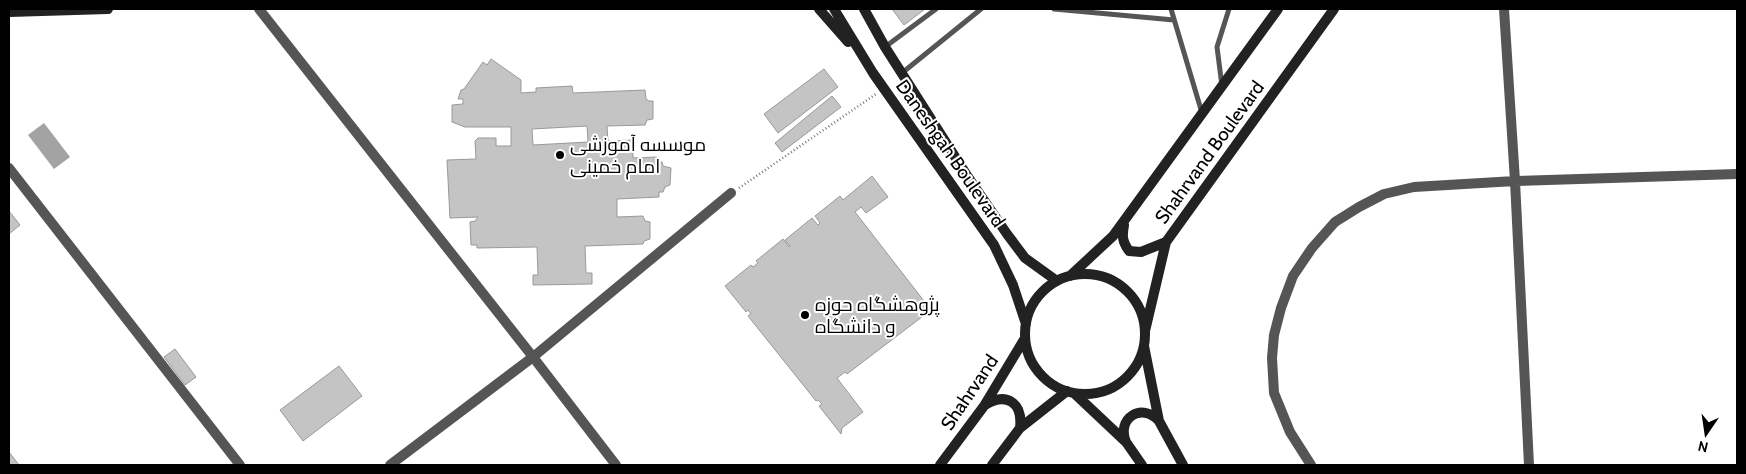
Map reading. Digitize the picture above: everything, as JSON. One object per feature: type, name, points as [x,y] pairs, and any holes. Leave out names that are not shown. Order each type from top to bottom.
[{"type":"main road","points":[[9,12],[108,9]]},
{"type":"main road","points":[[819,9],[873,73]]},
{"type":"main road","name":"Daneshgah Boulevard","points":[[834,9],[873,73],[994,245],[1013,285],[1026,324]]},
{"type":"main road","points":[[858,9],[874,26]]},
{"type":"main road","name":"Daneshgah Boulevard","points":[[864,9],[885,47],[966,174],[1025,258],[1057,281]]},
{"type":"main road","name":"Shahrvand Boulevard","points":[[1070,276],[1113,236],[1278,9]]},
{"type":"main road","name":"Shahrvand Boulevard","points":[[1145,331],[1166,242],[1334,9]]},
{"type":"main road","points":[[1124,221],[1122,242],[1129,251],[1141,252],[1166,242]]},
{"type":"main road","points":[[1142,465],[1126,442],[1071,392],[1050,382],[1040,374],[1033,363],[1025,338],[1026,324],[1036,299],[1057,281],[1070,276],[1092,275],[1114,281],[1126,290],[1136,302],[1142,316],[1145,331],[1144,346],[1159,421],[1183,465]]},
{"type":"main road","name":"Shahrvand","points":[[940,465],[984,406],[1025,338]]},
{"type":"main road","points":[[992,465],[1020,428],[1071,392],[1090,394],[1119,384],[1139,360],[1144,346]]},
{"type":"main road","points":[[984,406],[994,399],[1006,399],[1016,406],[1021,416],[1020,428]]},
{"type":"main road","points":[[1126,442],[1123,432],[1124,427],[1133,415],[1144,412],[1159,421]]},
{"type":"street","points":[[260,9],[533,356],[616,465]]},
{"type":"street","points":[[1504,9],[1515,181],[1529,465]]},
{"type":"street","points":[[9,168],[240,465]]},
{"type":"street","points":[[1311,465],[1290,432],[1274,393],[1272,358],[1274,335],[1281,308],[1293,276],[1312,248],[1335,222],[1384,194],[1414,187],[1515,181],[1737,174]]},
{"type":"street","points":[[390,465],[533,356],[731,193]]},
{"type":"lane","points":[[885,47],[936,9]]},
{"type":"lane","points":[[902,74],[981,9]]},
{"type":"lane","points":[[1054,9],[1174,20]]},
{"type":"lane","points":[[1171,9],[1202,113]]},
{"type":"lane","points":[[1222,86],[1217,47],[1230,9]]},
{"type":"path","points":[[731,193],[884,88]]},
{"type":"shaded area","points":[[44,123],[70,157],[54,169],[28,135]]},
{"type":"building","points":[[892,9],[925,9],[904,25]]},
{"type":"building","points":[[491,59],[521,80],[521,93],[536,92],[536,88],[572,86],[573,93],[645,90],[646,99],[653,101],[653,119],[647,120],[645,125],[607,126],[608,141],[633,140],[633,158],[657,157],[657,162],[662,162],[663,166],[671,168],[670,185],[665,187],[663,192],[659,192],[659,197],[617,199],[617,217],[643,216],[645,221],[650,222],[650,239],[644,241],[643,244],[585,246],[586,273],[592,273],[592,284],[533,285],[533,275],[538,275],[537,247],[477,248],[477,245],[471,245],[470,222],[475,221],[478,217],[450,218],[447,160],[476,159],[475,141],[478,138],[496,138],[496,146],[511,146],[511,127],[465,127],[452,122],[452,105],[463,104],[463,99],[458,99],[461,90],[464,89],[483,62],[487,65]],"holes":[[[587,126],[588,142],[533,145],[532,129]]]},
{"type":"building","points":[[824,69],[838,87],[778,133],[764,114]]},
{"type":"building","points":[[832,96],[841,107],[782,152],[775,143]]},
{"type":"building","points":[[872,176],[888,197],[866,213],[861,207],[855,212],[931,310],[847,374],[845,372],[837,378],[863,412],[842,428],[841,434],[819,406],[822,404],[818,400],[816,401],[748,316],[751,314],[748,310],[746,312],[725,286],[751,265],[753,267],[758,263],[756,261],[783,239],[789,247],[785,240],[812,218],[818,225],[820,223],[815,216],[840,196],[843,200]]},
{"type":"building","points":[[9,211],[20,225],[9,234]]},
{"type":"building","points":[[175,349],[196,377],[185,385],[164,357]]},
{"type":"building","points":[[339,366],[362,396],[303,441],[280,410]]},
{"type":"building","points":[[9,452],[19,465],[9,465]]},
{"type":"place","name":"موسسه آموزشی امام خمینی","points":[[560,155]]},
{"type":"place","name":"پژوهشگاه حوزه و دانشگاه","points":[[805,315]]}]
